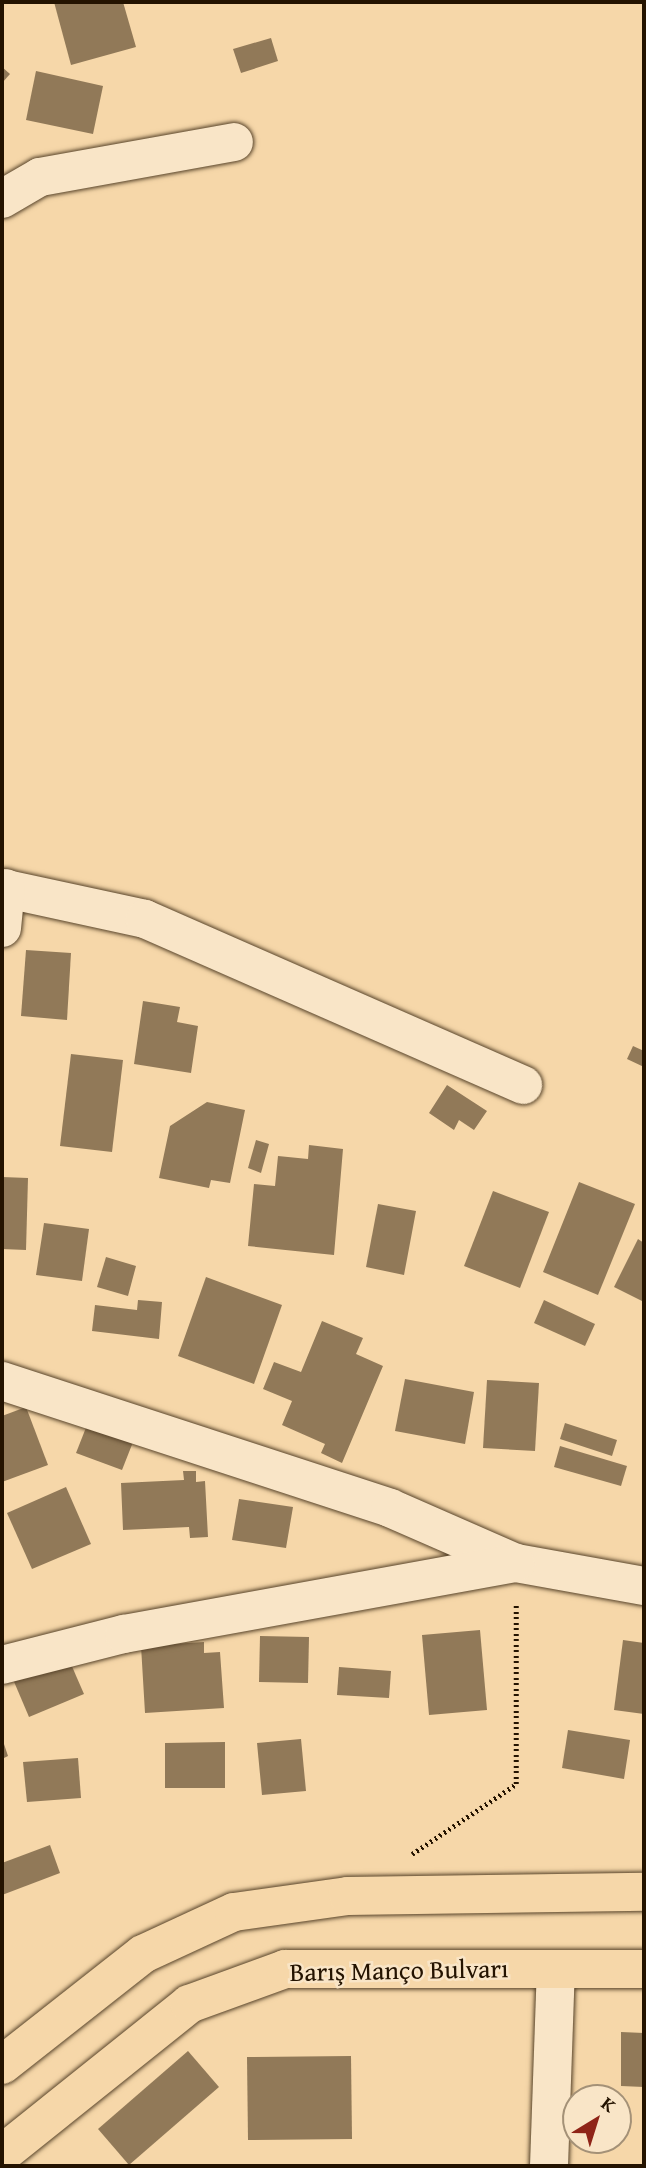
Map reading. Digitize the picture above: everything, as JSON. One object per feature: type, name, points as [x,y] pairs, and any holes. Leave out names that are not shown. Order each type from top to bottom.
[{"type":"main road","points":[[2,2065],[143,1954],[234,1912],[348,1896],[644,1892]]},
{"type":"main road","name":"Barış Manço Bulvarı","points":[[2,2154],[189,2004],[285,1969],[644,1969]]},
{"type":"street","points":[[2,199],[40,177],[234,142]]},
{"type":"street","points":[[2,928],[4,888],[145,919],[523,1086]]},
{"type":"street","points":[[2,1381],[390,1508],[516,1563],[644,1586]]},
{"type":"street","points":[[2,1665],[124,1634],[516,1563]]},
{"type":"street","points":[[549,2166],[556,1969]]},
{"type":"path","points":[[404,1859],[516,1784],[516,1563]]},
{"type":"building","points":[[54,2],[123,2],[136,47],[71,65]]},
{"type":"building","points":[[271,38],[278,61],[241,73],[233,49]]},
{"type":"building","points":[[2,67],[10,74],[2,83]]},
{"type":"building","points":[[36,71],[103,86],[93,134],[26,120]]},
{"type":"building","points":[[26,950],[71,953],[67,1020],[21,1016]]},
{"type":"building","points":[[143,1001],[180,1007],[177,1022],[198,1026],[191,1073],[134,1064]]},
{"type":"building","points":[[633,1046],[644,1051],[644,1067],[627,1059]]},
{"type":"building","points":[[71,1054],[123,1060],[112,1152],[60,1146]]},
{"type":"building","points":[[447,1085],[487,1111],[474,1130],[459,1120],[454,1130],[429,1113]]},
{"type":"building","points":[[207,1102],[245,1110],[230,1183],[211,1180],[209,1188],[159,1178],[170,1126]]},
{"type":"building","points":[[256,1140],[269,1144],[261,1173],[248,1168]]},
{"type":"building","points":[[309,1145],[343,1149],[334,1255],[248,1246],[254,1184],[275,1186],[278,1156],[308,1159]]},
{"type":"building","points":[[2,1177],[28,1178],[26,1250],[2,1249]]},
{"type":"building","points":[[579,1182],[635,1204],[598,1295],[543,1272]]},
{"type":"building","points":[[493,1191],[549,1212],[520,1288],[464,1266]]},
{"type":"building","points":[[378,1204],[416,1211],[404,1275],[366,1267]]},
{"type":"building","points":[[44,1223],[89,1229],[82,1281],[36,1275]]},
{"type":"building","points":[[638,1239],[644,1243],[642,1301],[614,1287]]},
{"type":"building","points":[[106,1257],[136,1266],[128,1296],[97,1287]]},
{"type":"building","points":[[206,1277],[282,1305],[254,1384],[178,1356]]},
{"type":"building","points":[[138,1300],[162,1302],[159,1339],[92,1331],[95,1305],[137,1310]]},
{"type":"building","points":[[544,1300],[595,1324],[585,1346],[534,1323]]},
{"type":"building","points":[[322,1321],[363,1338],[356,1354],[383,1366],[342,1463],[321,1453],[325,1444],[282,1425],[292,1401],[263,1389],[274,1362],[301,1372]]},
{"type":"building","points":[[405,1379],[474,1392],[465,1444],[395,1431]]},
{"type":"building","points":[[487,1380],[539,1383],[535,1451],[483,1448]]},
{"type":"building","points":[[26,1407],[48,1465],[2,1482],[2,1416]]},
{"type":"building","points":[[89,1420],[135,1437],[122,1470],[76,1453]]},
{"type":"building","points":[[565,1423],[617,1440],[612,1456],[560,1439]]},
{"type":"building","points":[[560,1446],[627,1466],[621,1486],[554,1467]]},
{"type":"building","points":[[183,1471],[196,1471],[196,1482],[205,1481],[208,1537],[190,1538],[189,1527],[123,1530],[121,1483],[184,1480]]},
{"type":"building","points":[[66,1487],[91,1544],[32,1569],[7,1513]]},
{"type":"building","points":[[239,1499],[293,1507],[286,1548],[232,1540]]},
{"type":"building","points":[[480,1630],[487,1710],[429,1715],[422,1635]]},
{"type":"building","points":[[260,1636],[309,1637],[308,1683],[259,1682]]},
{"type":"building","points":[[623,1640],[644,1643],[644,1714],[614,1710]]},
{"type":"building","points":[[204,1642],[204,1653],[220,1652],[224,1708],[145,1713],[141,1646]]},
{"type":"building","points":[[67,1655],[84,1694],[29,1717],[12,1677]]},
{"type":"building","points":[[339,1667],[391,1671],[389,1698],[337,1695]]},
{"type":"building","points":[[568,1730],[630,1740],[624,1779],[562,1768]]},
{"type":"building","points":[[2,1738],[8,1756],[2,1759]]},
{"type":"building","points":[[301,1739],[306,1791],[262,1795],[257,1743]]},
{"type":"building","points":[[225,1742],[225,1788],[165,1788],[165,1743]]},
{"type":"building","points":[[78,1758],[81,1798],[27,1802],[23,1762]]},
{"type":"building","points":[[50,1845],[60,1873],[2,1895],[2,1863]]},
{"type":"building","points":[[621,2032],[644,2033],[644,2087],[621,2084]]},
{"type":"building","points":[[188,2051],[219,2087],[129,2165],[98,2129]]},
{"type":"building","points":[[351,2056],[352,2139],[248,2140],[247,2057]]}]
